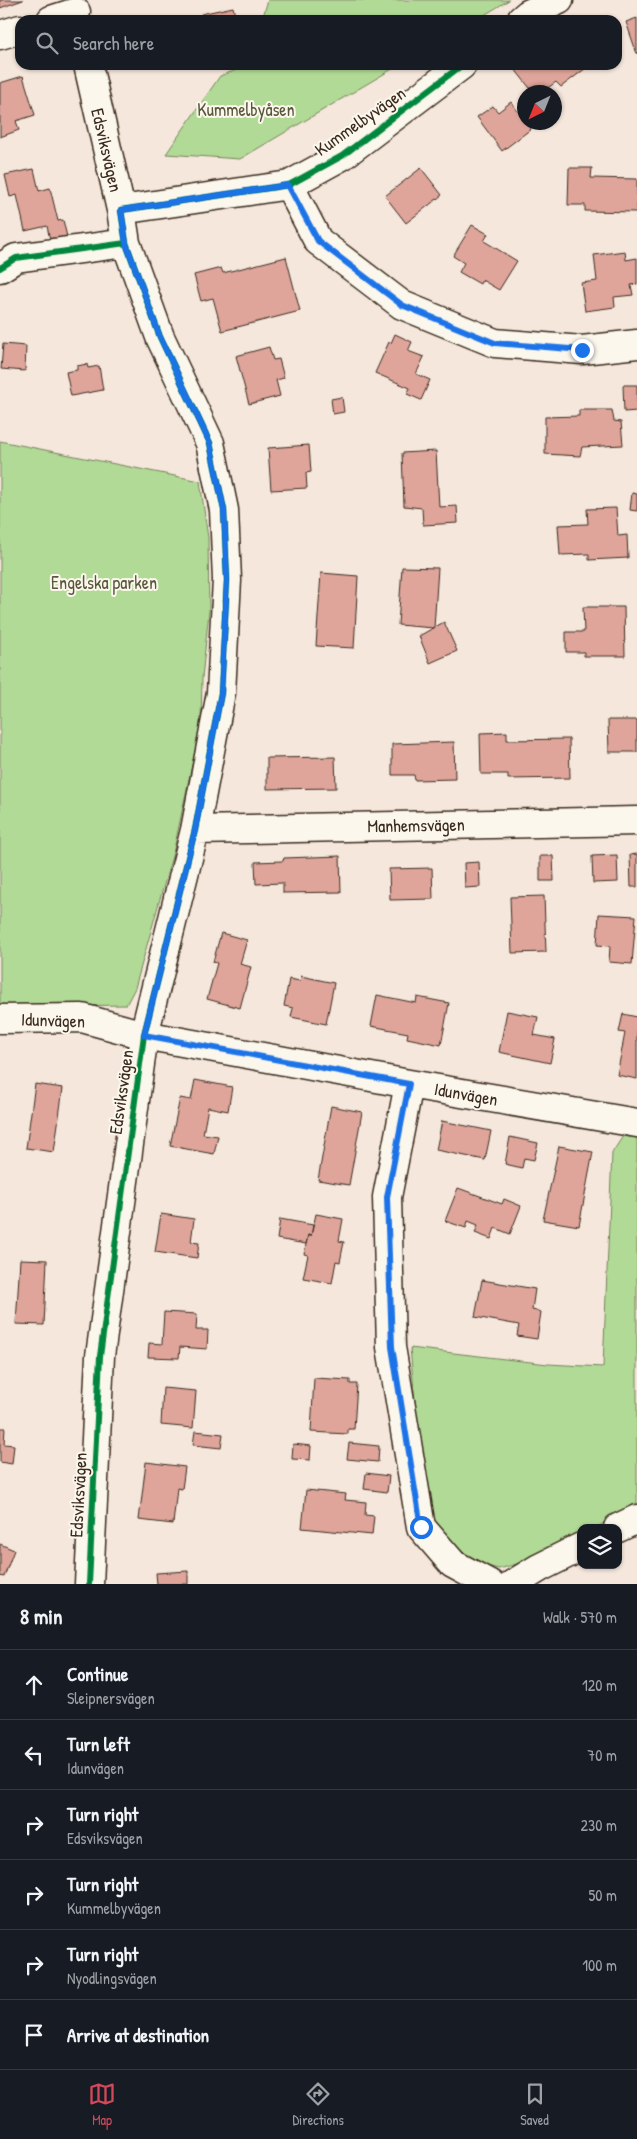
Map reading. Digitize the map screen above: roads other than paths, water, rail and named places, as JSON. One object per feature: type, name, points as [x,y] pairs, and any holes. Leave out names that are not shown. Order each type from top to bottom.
[{"type":"street","points":[[527,15],[559,0]]},
{"type":"street","points":[[0,35],[15,30]]},
{"type":"street","name":"Edsviksvägen","points":[[89,70],[121,210],[126,243],[160,337],[210,443],[224,510],[227,580],[221,693],[195,830],[144,1035],[100,1356],[89,1584]]},
{"type":"street","name":"Kummelbyvägen","points":[[121,210],[288,185],[342,156],[455,70]]},
{"type":"street","points":[[288,185],[318,241],[402,305],[495,343],[582,350],[637,344]]},
{"type":"street","points":[[0,268],[16,258],[126,243]]},
{"type":"street","name":"Manhemsvägen","points":[[195,830],[637,821]]},
{"type":"street","name":"Idunvägen","points":[[0,1019],[82,1018],[144,1035],[409,1084],[637,1123]]},
{"type":"street","points":[[409,1084],[387,1197],[392,1347],[421,1527],[452,1564],[490,1584]]},
{"type":"street","points":[[622,1526],[637,1519]]},
{"type":"street","points":[[513,1584],[539,1568],[577,1549]]},
{"type":"park label","name":"Kummelbyåsen","points":[[246,109]]},
{"type":"park label","name":"Engelska parken","points":[[104,582]]}]
